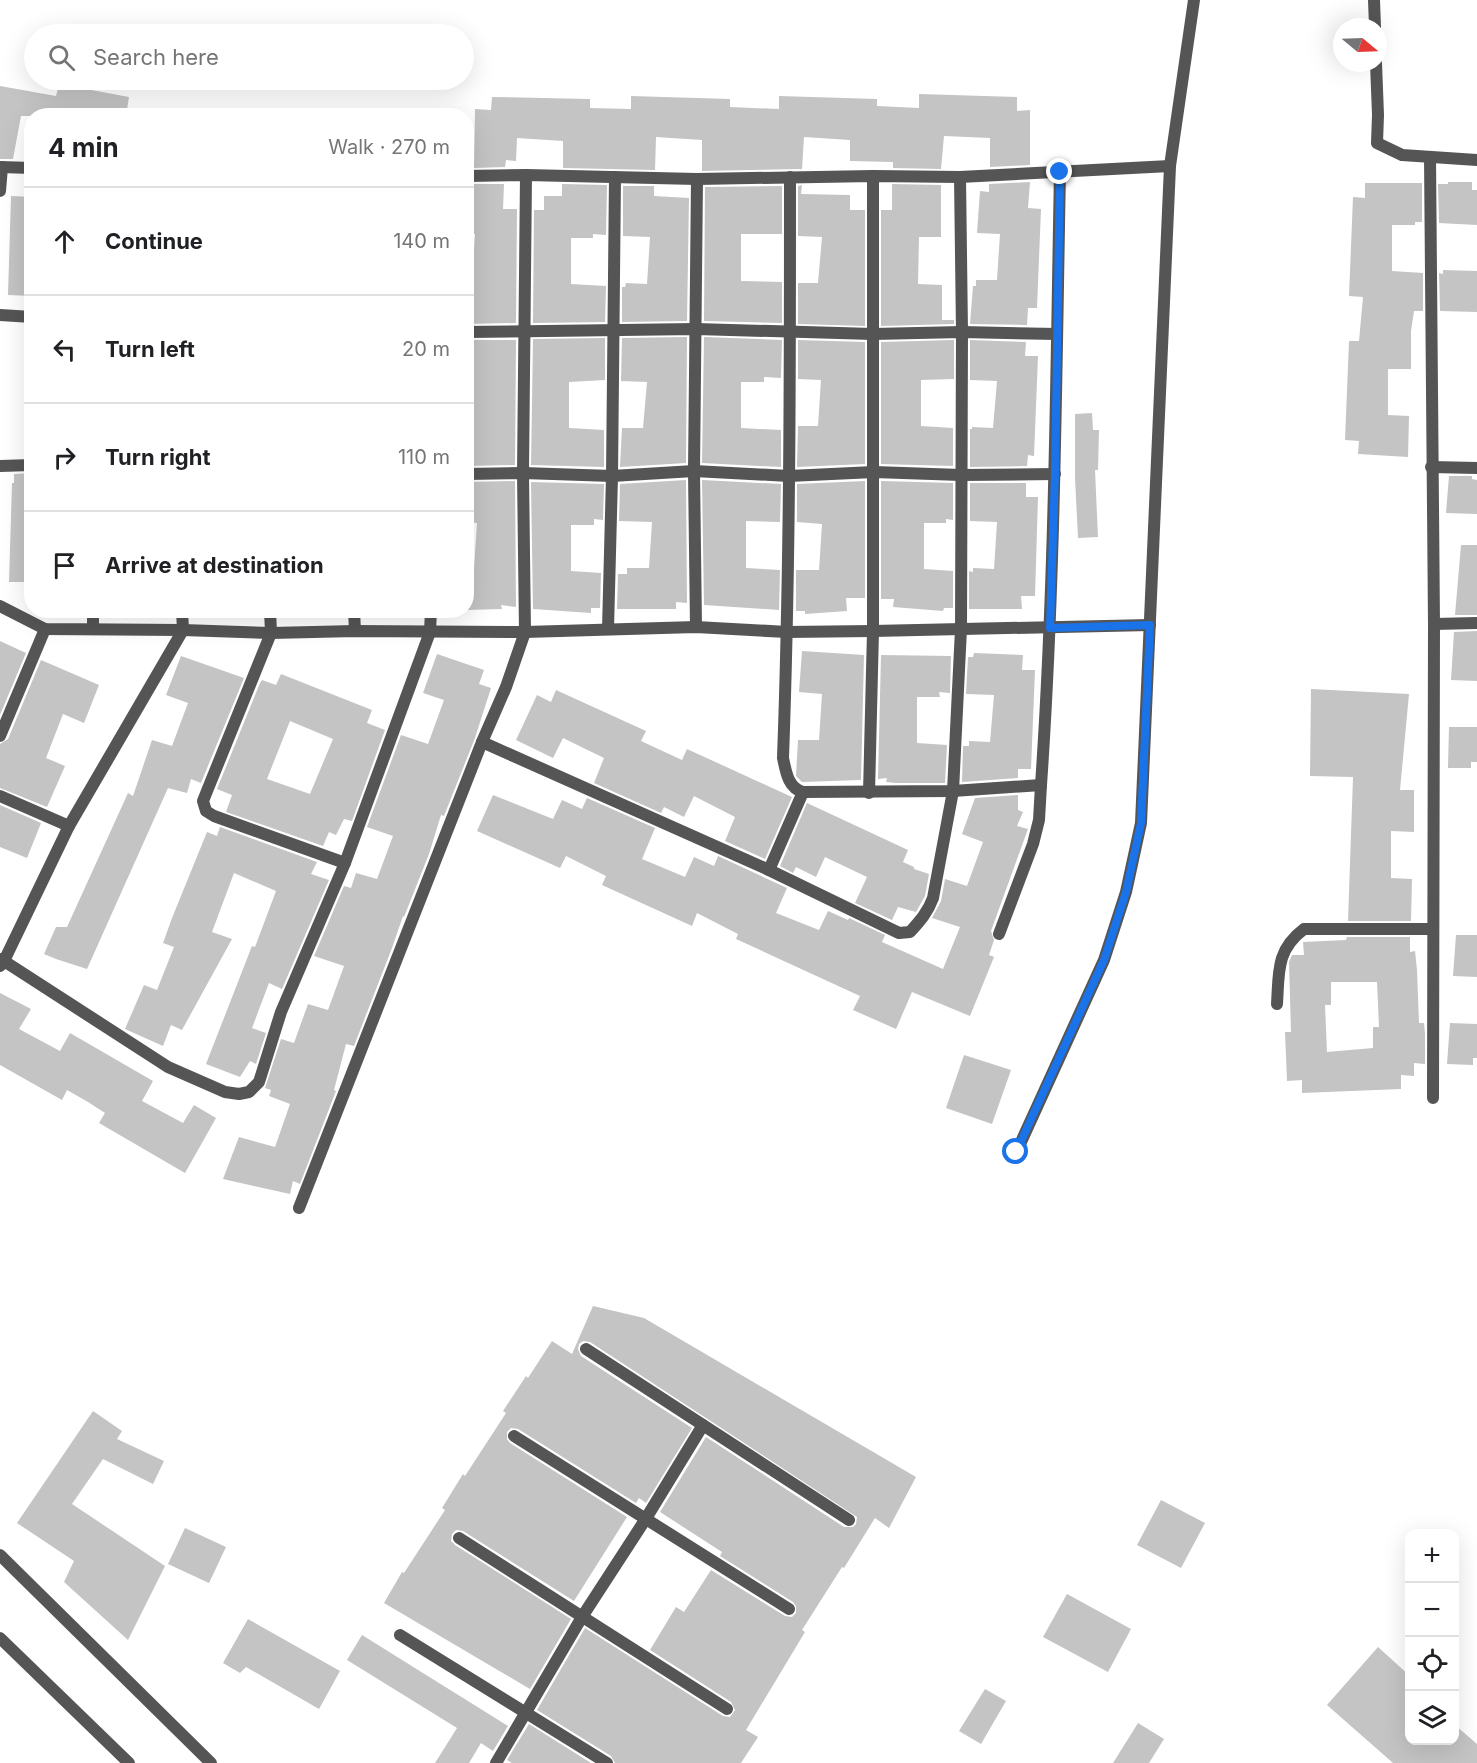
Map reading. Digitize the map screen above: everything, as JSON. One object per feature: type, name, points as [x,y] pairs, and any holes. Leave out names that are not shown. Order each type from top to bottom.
[{"type":"street","points":[[1016,1152],[1104,960],[1126,892],[1141,823],[1170,166],[1194,0]]},
{"type":"street","points":[[1374,0],[1375,18]]},
{"type":"street","points":[[1376,72],[1377,143],[1402,155],[1477,160]]},
{"type":"street","points":[[1430,156],[1434,624],[1433,1098]]},
{"type":"street","points":[[474,176],[960,177],[1170,166]]},
{"type":"street","points":[[0,191],[1,167],[24,168]]},
{"type":"street","points":[[999,934],[1033,844],[1039,820],[1050,628],[1055,474],[1060,172]]},
{"type":"street","points":[[299,1208],[506,687],[525,632],[523,473],[526,175]]},
{"type":"street","points":[[869,793],[873,631],[873,176]]},
{"type":"street","points":[[608,629],[615,329],[615,177]]},
{"type":"street","points":[[790,177],[789,476],[783,758],[790,784],[797,791],[803,792],[869,793],[953,791],[1041,785]]},
{"type":"street","points":[[483,742],[769,870],[899,933],[910,932],[928,912],[933,898],[953,791],[961,629],[960,177]]},
{"type":"street","points":[[696,627],[694,471],[697,178]]},
{"type":"street","points":[[0,315],[24,316]]},
{"type":"street","points":[[474,332],[696,329],[873,334],[962,332],[1057,334]]},
{"type":"street","points":[[0,466],[24,465]]},
{"type":"street","points":[[1431,467],[1477,468]]},
{"type":"street","points":[[474,474],[612,476],[694,471],[789,476],[874,472],[961,475],[1055,474]]},
{"type":"street","points":[[0,606],[45,629],[93,628],[271,633],[525,632],[696,627],[787,632],[1150,625]]},
{"type":"street","points":[[93,618],[93,628]]},
{"type":"street","points":[[182,618],[183,630],[69,826],[1,962],[168,1066],[225,1092],[239,1094],[249,1092],[259,1082],[281,1012],[345,863],[430,632],[431,618]]},
{"type":"street","points":[[270,618],[271,633],[203,801],[206,811],[214,816],[345,863]]},
{"type":"street","points":[[354,618],[355,631]]},
{"type":"street","points":[[1434,624],[1477,623]]},
{"type":"street","points":[[0,736],[45,629]]},
{"type":"street","points":[[769,870],[803,792]]},
{"type":"street","points":[[0,796],[69,826]]},
{"type":"street","points":[[1277,1004],[1280,961],[1292,938],[1304,929],[1433,929]]},
{"type":"street","points":[[586,1348],[849,1520]]},
{"type":"street","points":[[496,1763],[582,1617],[703,1425]]},
{"type":"street","points":[[514,1436],[789,1609]]},
{"type":"street","points":[[459,1538],[727,1708]]},
{"type":"street","points":[[0,1556],[211,1763]]},
{"type":"street","points":[[400,1635],[607,1763]]},
{"type":"street","points":[[0,1638],[129,1763]]},
{"type":"building","points":[[0,86],[56,96],[58,90],[91,90],[129,97],[127,108],[24,108],[13,159],[0,159]]},
{"type":"building","points":[[919,94],[1017,97],[1017,111],[1030,110],[1030,165],[990,167],[990,138],[944,136],[941,169],[893,168],[893,162],[850,161],[850,140],[804,137],[802,169],[702,171],[702,140],[656,137],[655,170],[563,168],[563,141],[517,138],[516,161],[506,160],[505,167],[474,168],[475,109],[491,110],[492,97],[590,99],[590,108],[631,109],[631,96],[730,99],[730,107],[779,109],[779,96],[877,99],[877,106],[919,108]]},
{"type":"building","points":[[1030,182],[1028,208],[1041,209],[1037,308],[1028,308],[1027,325],[970,324],[973,286],[976,286],[976,280],[997,280],[1000,234],[977,233],[980,191],[989,192],[989,184]]},
{"type":"building","points":[[1448,182],[1472,182],[1472,190],[1477,190],[1477,225],[1439,223],[1438,184],[1448,184]]},
{"type":"building","points":[[1365,183],[1422,183],[1422,222],[1415,222],[1415,225],[1392,225],[1392,271],[1423,273],[1423,311],[1414,311],[1411,331],[1411,369],[1388,369],[1388,415],[1409,416],[1408,457],[1358,454],[1359,441],[1345,440],[1349,341],[1359,341],[1363,297],[1349,296],[1353,197],[1365,198]]},
{"type":"building","points":[[474,184],[504,184],[503,209],[517,209],[516,323],[474,324]]},
{"type":"building","points":[[562,184],[607,185],[606,235],[593,234],[593,238],[571,238],[571,284],[606,286],[605,322],[533,323],[534,210],[544,210],[544,196],[562,196]]},
{"type":"building","points":[[892,184],[941,185],[941,237],[919,237],[918,284],[942,285],[942,320],[954,320],[954,324],[881,326],[881,210],[892,210]]},
{"type":"building","points":[[802,185],[801,194],[850,195],[850,210],[865,210],[865,326],[798,324],[798,283],[818,283],[822,237],[798,236],[798,186]]},
{"type":"building","points":[[623,186],[654,186],[654,196],[689,198],[687,321],[622,322],[622,287],[625,287],[626,283],[647,284],[650,237],[623,236]]},
{"type":"building","points":[[782,186],[782,234],[741,234],[741,281],[782,282],[782,323],[704,321],[705,187]]},
{"type":"building","points":[[11,196],[24,197],[24,296],[8,295]]},
{"type":"building","points":[[1443,270],[1477,271],[1477,312],[1440,311],[1439,273],[1443,274]]},
{"type":"building","points":[[687,337],[686,463],[620,467],[622,428],[643,428],[647,382],[621,381],[622,338]]},
{"type":"building","points":[[704,337],[782,340],[781,378],[764,377],[764,382],[741,382],[741,428],[781,430],[781,467],[702,463]]},
{"type":"building","points":[[605,338],[605,380],[569,382],[569,428],[604,430],[604,467],[531,465],[533,339]]},
{"type":"building","points":[[474,340],[516,340],[515,465],[474,466]]},
{"type":"building","points":[[798,340],[865,342],[865,464],[797,467],[798,426],[818,426],[821,380],[798,379]]},
{"type":"building","points":[[954,340],[954,379],[921,380],[921,426],[953,428],[953,466],[881,464],[881,342]]},
{"type":"building","points":[[970,340],[1026,342],[1025,356],[1038,356],[1034,456],[1028,455],[1027,466],[970,467],[970,429],[972,427],[993,428],[997,381],[970,380]]},
{"type":"building","points":[[1092,413],[1093,430],[1099,430],[1098,470],[1095,470],[1098,537],[1078,538],[1075,414]]},
{"type":"building","points":[[24,473],[24,582],[9,582],[14,474]]},
{"type":"building","points":[[1449,476],[1472,476],[1472,479],[1477,480],[1477,514],[1446,513]]},
{"type":"building","points":[[686,480],[687,603],[676,602],[676,609],[617,609],[618,574],[627,574],[627,568],[649,568],[652,522],[619,521],[620,484]]},
{"type":"building","points":[[702,480],[781,484],[780,522],[746,521],[746,568],[780,570],[779,610],[704,605]]},
{"type":"building","points":[[515,481],[516,607],[501,605],[502,609],[474,610],[477,523],[474,523],[474,482]]},
{"type":"building","points":[[865,481],[865,598],[846,598],[847,611],[805,614],[805,611],[796,611],[796,570],[819,570],[822,524],[797,522],[797,484]]},
{"type":"building","points":[[881,481],[953,483],[953,520],[946,519],[946,523],[924,523],[924,569],[953,571],[953,608],[944,608],[943,611],[893,607],[894,599],[881,599]]},
{"type":"building","points":[[531,482],[604,484],[603,520],[594,519],[594,525],[571,525],[571,571],[601,573],[600,608],[591,608],[591,613],[533,609]]},
{"type":"building","points":[[970,483],[1026,483],[1026,497],[1038,497],[1035,596],[1021,596],[1022,609],[969,609],[969,571],[973,572],[973,568],[994,569],[997,522],[970,521]]},
{"type":"building","points":[[1461,545],[1477,545],[1477,615],[1455,615]]},
{"type":"building","points":[[1477,631],[1477,681],[1451,680],[1454,632]]},
{"type":"building","points":[[0,641],[26,653],[0,715]]},
{"type":"building","points":[[802,651],[864,655],[861,780],[802,782],[796,776],[798,740],[819,740],[822,694],[799,692]]},
{"type":"building","points":[[974,653],[1023,655],[1022,670],[1035,670],[1031,769],[1018,769],[1018,778],[962,782],[963,746],[969,746],[969,741],[990,742],[994,695],[966,694],[968,657],[973,657]]},
{"type":"building","points":[[437,654],[484,670],[479,684],[491,688],[475,738],[444,816],[441,815],[429,854],[354,1046],[346,1044],[334,1090],[336,1091],[300,1184],[293,1181],[290,1194],[223,1179],[239,1137],[275,1147],[290,1104],[269,1096],[271,1090],[265,1088],[281,1039],[294,1043],[308,1004],[328,1010],[344,966],[314,956],[344,886],[351,888],[356,873],[377,879],[393,836],[367,827],[401,735],[428,744],[444,700],[423,693]]},
{"type":"building","points":[[881,655],[951,656],[950,693],[939,692],[940,697],[917,697],[917,743],[947,745],[945,783],[896,783],[886,782],[887,778],[878,779]]},
{"type":"building","points":[[181,656],[244,678],[201,783],[191,779],[187,793],[168,788],[87,969],[44,954],[56,927],[67,927],[128,793],[133,796],[152,740],[172,746],[188,703],[166,695]]},
{"type":"building","points":[[41,660],[99,685],[84,723],[63,714],[46,758],[65,766],[47,807],[0,788],[0,744],[8,739]]},
{"type":"building","points":[[281,674],[372,710],[367,723],[385,730],[352,821],[344,819],[336,835],[329,832],[323,846],[226,812],[232,795],[217,789],[260,683],[262,680],[276,685]],"holes":[[[290,721],[333,739],[310,794],[267,779]]]},
{"type":"building","points":[[1311,689],[1409,694],[1400,790],[1414,790],[1414,832],[1391,831],[1391,878],[1412,879],[1411,921],[1348,921],[1353,777],[1310,776]]},
{"type":"building","points":[[556,690],[646,731],[641,741],[682,760],[687,749],[792,797],[765,859],[725,841],[735,817],[694,796],[684,817],[664,807],[661,813],[594,783],[604,758],[563,738],[553,758],[516,740],[537,695],[551,702]]},
{"type":"building","points":[[1449,727],[1477,727],[1477,762],[1471,762],[1471,768],[1448,768]]},
{"type":"building","points":[[493,795],[553,819],[562,800],[582,809],[587,798],[655,828],[642,859],[685,877],[694,857],[714,866],[718,856],[787,888],[776,913],[819,930],[828,911],[848,920],[849,918],[885,935],[882,942],[943,969],[960,927],[932,918],[941,901],[945,879],[967,886],[983,842],[962,834],[975,798],[1018,795],[1018,810],[1023,812],[1017,826],[1028,829],[991,931],[994,940],[989,955],[994,957],[970,1016],[912,992],[896,1029],[853,1010],[860,996],[736,939],[738,934],[697,913],[692,926],[602,885],[606,876],[566,856],[560,868],[477,831]]},
{"type":"building","points":[[807,803],[908,850],[903,862],[929,874],[925,896],[916,912],[898,907],[892,920],[855,903],[867,877],[825,857],[816,877],[796,867],[793,873],[780,866]]},
{"type":"building","points":[[0,805],[41,823],[27,858],[0,847]]},
{"type":"building","points":[[220,827],[317,862],[311,874],[329,880],[282,989],[269,983],[252,1028],[266,1033],[256,1064],[250,1061],[240,1077],[206,1064],[276,891],[234,873],[212,932],[232,939],[182,1030],[171,1025],[163,1046],[125,1029],[144,985],[157,990],[174,947],[163,943],[172,918],[207,832],[217,836]]},
{"type":"building","points":[[1456,935],[1477,935],[1477,977],[1453,976]]},
{"type":"building","points":[[1347,937],[1410,937],[1410,952],[1415,951],[1417,970],[1419,1023],[1424,1023],[1425,1064],[1414,1063],[1414,1076],[1401,1075],[1401,1089],[1302,1093],[1302,1080],[1287,1081],[1285,1032],[1291,1032],[1289,962],[1292,955],[1304,955],[1303,942],[1346,940]],"holes":[[[1331,982],[1377,982],[1379,1027],[1373,1027],[1373,1048],[1327,1052],[1325,1005],[1331,1005]]]},
{"type":"building","points":[[0,993],[31,1009],[19,1029],[60,1051],[70,1033],[153,1081],[142,1101],[183,1123],[194,1105],[216,1118],[185,1173],[99,1123],[105,1113],[88,1102],[67,1090],[62,1100],[0,1065]]},
{"type":"building","points":[[1450,1023],[1477,1024],[1477,1058],[1473,1058],[1473,1065],[1447,1064]]},
{"type":"building","points":[[964,1055],[1011,1070],[992,1124],[946,1108]]},
{"type":"building","points":[[593,1306],[644,1318],[916,1477],[889,1528],[875,1518],[802,1630],[805,1632],[746,1730],[758,1737],[741,1763],[615,1763],[611,1756],[537,1710],[585,1628],[723,1716],[730,1717],[735,1710],[731,1702],[650,1650],[676,1607],[684,1612],[711,1570],[785,1616],[792,1617],[796,1613],[796,1606],[793,1602],[720,1556],[722,1552],[660,1512],[706,1437],[844,1527],[853,1527],[857,1517],[590,1342],[583,1341],[579,1344],[578,1349],[581,1356],[692,1428],[646,1503],[639,1498],[636,1503],[518,1429],[511,1428],[507,1432],[507,1439],[510,1443],[627,1517],[574,1601],[463,1531],[456,1530],[452,1534],[451,1541],[455,1545],[571,1619],[530,1689],[384,1603],[402,1572],[404,1573],[445,1510],[442,1508],[463,1474],[465,1476],[506,1413],[503,1411],[526,1376],[528,1378],[552,1341],[572,1354]]},
{"type":"building","points":[[93,1411],[122,1431],[117,1439],[164,1461],[153,1484],[103,1459],[72,1504],[165,1566],[128,1640],[64,1582],[74,1561],[17,1523]]},
{"type":"building","points":[[1161,1500],[1205,1523],[1181,1568],[1137,1545]]},
{"type":"building","points":[[185,1528],[226,1547],[209,1583],[168,1564]]},
{"type":"building","points":[[1067,1594],[1131,1629],[1108,1672],[1043,1637]]},
{"type":"building","points":[[248,1619],[340,1671],[319,1709],[246,1667],[240,1673],[223,1663]]},
{"type":"building","points":[[362,1635],[508,1726],[493,1751],[481,1743],[469,1763],[435,1763],[457,1728],[347,1660]]},
{"type":"building","points":[[1378,1647],[1405,1671],[1405,1745],[1459,1745],[1459,1728],[1477,1744],[1477,1763],[1393,1763],[1327,1705]]},
{"type":"building","points":[[985,1689],[1006,1701],[981,1744],[959,1731]]},
{"type":"building","points":[[1138,1723],[1164,1739],[1149,1763],[1113,1763]]},
{"type":"building","points":[[529,1724],[591,1763],[512,1763],[507,1760]]},
{"type":"route","points":[[1016,1152],[1104,960],[1126,892],[1141,823],[1150,625],[1050,628],[1060,172]]}]
